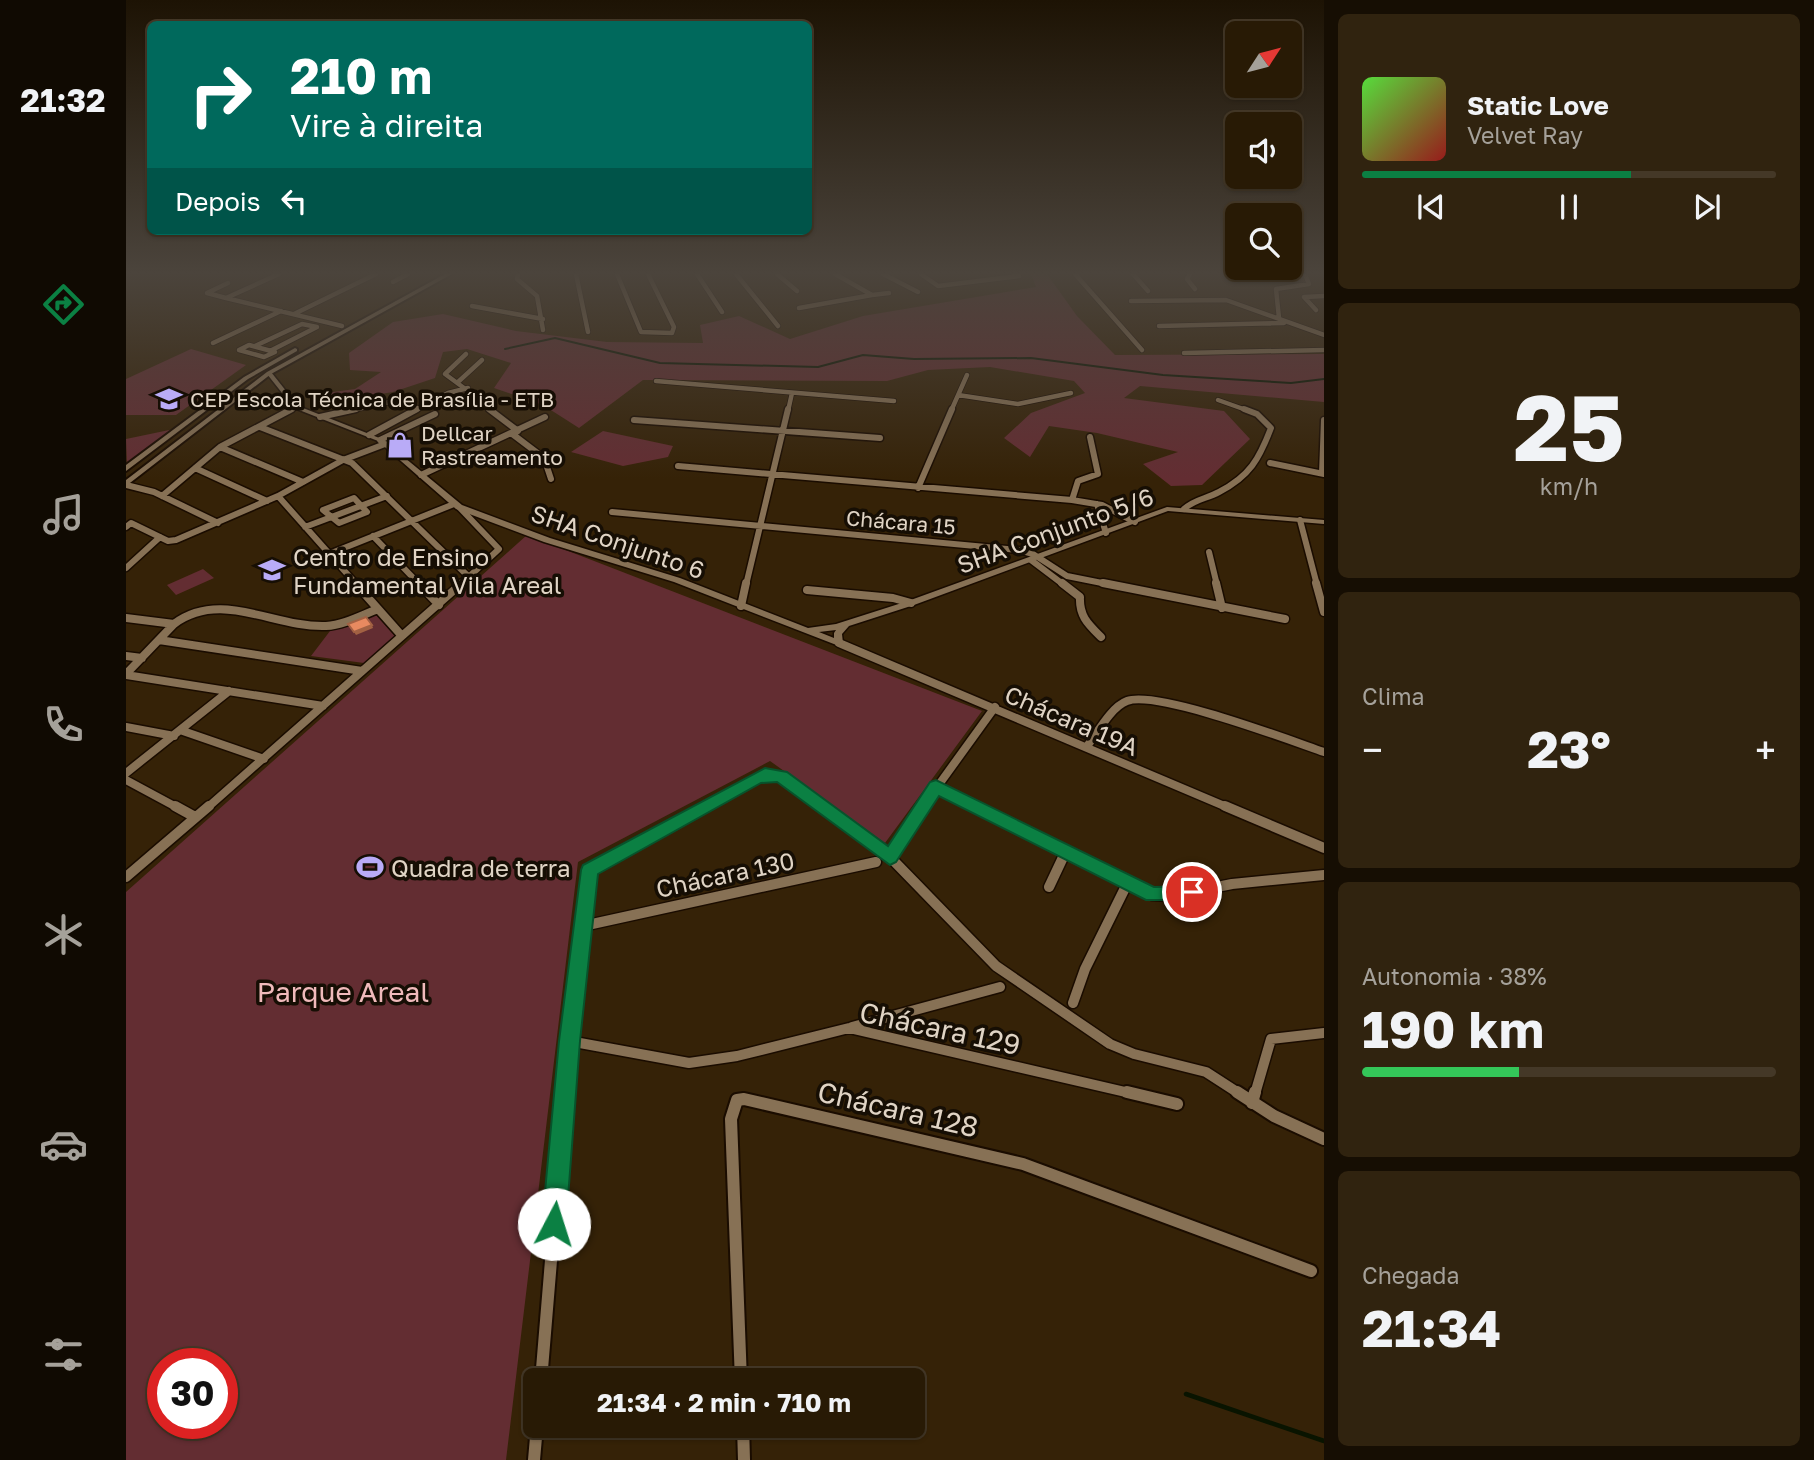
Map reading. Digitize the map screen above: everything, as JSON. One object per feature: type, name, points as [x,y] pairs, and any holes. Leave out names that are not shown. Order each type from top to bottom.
[{"type":"main road","points":[[126,469],[216,400],[279,358],[310,342]]},
{"type":"main road","points":[[126,484],[229,403],[289,361],[324,342]]},
{"type":"main road","points":[[279,358],[289,361]]},
{"type":"main road","points":[[216,400],[229,403]]},
{"type":"street","points":[[213,344],[217,342]]},
{"type":"street","points":[[255,346],[263,342]]},
{"type":"street","points":[[270,351],[287,342]]},
{"type":"street","points":[[1136,342],[1142,349]]},
{"type":"street","points":[[246,346],[255,346],[270,351],[275,353],[264,357],[239,351],[246,346]]},
{"type":"street","points":[[1184,353],[1324,350]]},
{"type":"street","points":[[369,435],[447,393],[466,388],[445,373],[466,354]]},
{"type":"street","points":[[458,382],[482,360]]},
{"type":"street","name":"Chácara 15","points":[[918,488],[967,375]]},
{"type":"street","points":[[127,873],[264,759],[470,578],[499,547],[457,506],[383,442],[296,407],[269,376]]},
{"type":"street","points":[[656,381],[894,401]]},
{"type":"street","points":[[741,606],[792,393]]},
{"type":"street","points":[[958,395],[1018,404],[1071,393]]},
{"type":"street","points":[[1184,509],[1194,500],[1219,492],[1258,462],[1271,428],[1257,414],[1218,400]]},
{"type":"street","points":[[320,417],[394,401]]},
{"type":"street","points":[[485,406],[544,459],[551,469],[551,479]]},
{"type":"street","points":[[162,496],[220,447],[296,407]]},
{"type":"street","points":[[128,523],[168,541],[176,540],[278,496],[435,414]]},
{"type":"street","points":[[421,475],[545,417]]},
{"type":"street","points":[[634,420],[880,438]]},
{"type":"street","points":[[1270,463],[1323,473],[1324,420]]},
{"type":"street","points":[[260,427],[352,463],[470,578]]},
{"type":"street","points":[[1072,500],[1076,482],[1098,474],[1090,437]]},
{"type":"street","points":[[220,447],[303,482]]},
{"type":"street","name":"Chácara 15","points":[[678,466],[1072,500],[1097,504],[1131,523]]},
{"type":"street","points":[[195,468],[267,501]]},
{"type":"street","points":[[126,484],[162,496],[218,523]]},
{"type":"street","points":[[278,496],[402,636]]},
{"type":"street","points":[[362,505],[387,496]]},
{"type":"street","points":[[354,498],[362,505],[367,511],[339,523],[329,518],[323,510],[354,498]]},
{"type":"street","points":[[1097,504],[1106,533]]},
{"type":"street","points":[[329,554],[457,506]]},
{"type":"street","name":"SHA Conjunto 6","points":[[457,506],[547,540],[677,580],[803,629]]},
{"type":"street","name":"SHA Conjunto 5/6","points":[[803,629],[846,624],[911,603],[1167,509],[1324,522]]},
{"type":"street","name":"Chácara 15","points":[[612,512],[1003,548],[1035,559]]},
{"type":"street","points":[[305,527],[329,518]]},
{"type":"street","points":[[1300,520],[1324,612]]},
{"type":"street","points":[[373,536],[439,605]]},
{"type":"street","points":[[126,568],[160,537]]},
{"type":"street","points":[[1209,552],[1222,608]]},
{"type":"street","points":[[1035,559],[1067,576],[1285,619]]},
{"type":"street","points":[[1035,559],[1080,597],[1079,610],[1101,637]]},
{"type":"street","points":[[807,590],[883,597],[911,603]]},
{"type":"street","points":[[126,674],[183,614],[199,608],[327,626],[377,609]]},
{"type":"street","points":[[126,618],[173,624]]},
{"type":"street","points":[[839,643],[838,633],[846,624]]},
{"type":"street","name":"Chácara 19A","points":[[803,629],[1088,745],[1150,775],[1324,848]]},
{"type":"street","points":[[159,639],[362,671]]},
{"type":"street","points":[[126,656],[142,658]]},
{"type":"street","points":[[126,674],[323,706]]},
{"type":"street","points":[[126,773],[229,691]]},
{"type":"street","points":[[1088,745],[1116,709],[1126,701],[1145,698],[1236,721],[1324,752]]},
{"type":"street","points":[[890,857],[936,787],[995,707]]},
{"type":"street","points":[[126,727],[177,733],[264,759]]},
{"type":"street","points":[[542,1368],[569,1041],[588,877],[593,866],[765,774],[782,776],[890,857],[996,966],[1110,1044],[1134,1054],[1206,1072],[1252,1103],[1324,1139]]},
{"type":"street","points":[[126,780],[195,817]]},
{"type":"street","points":[[936,787],[1152,895],[1172,896],[1232,884],[1324,875]]},
{"type":"street","points":[[1048,887],[1066,851]]},
{"type":"street","name":"Chácara 130","points":[[583,926],[876,862]]},
{"type":"street","points":[[1073,1003],[1085,970],[1128,882]]},
{"type":"street","points":[[849,1028],[1000,988]]},
{"type":"street","name":"Chácara 129","points":[[569,1041],[689,1063],[737,1056],[849,1028],[1177,1104]]},
{"type":"street","points":[[1252,1103],[1271,1039],[1324,1032]]},
{"type":"street","name":"Chácara 128","points":[[741,1368],[731,1119],[737,1100],[744,1099],[1034,1167],[1311,1271]]},
{"type":"street","points":[[534,1460],[536,1438]]},
{"type":"street","points":[[743,1438],[744,1460]]},
{"type":"green space","points":[[364,342],[1102,342],[1115,355],[1324,354],[1324,402],[1140,386],[1124,398],[1224,411],[1250,439],[1202,485],[1171,486],[1143,464],[1178,452],[1097,433],[1049,426],[1030,457],[1004,438],[1031,413],[1085,393],[1074,381],[990,367],[928,370],[887,381],[643,380],[579,428],[543,405],[494,388],[511,363],[467,349],[443,352],[435,378],[393,392],[325,403],[311,395],[355,389],[381,372],[350,370],[349,353]]},
{"type":"green space","name":"CEP Escola Técnica de Brasília - ETB","points":[[191,349],[246,365],[176,415],[126,415],[126,379]]},
{"type":"green space","points":[[174,429],[127,465],[126,439]]},
{"type":"green space","points":[[603,431],[673,446],[668,457],[623,466],[571,452]]},
{"type":"green space","name":"Parque Areal","points":[[527,535],[982,711],[885,843],[770,761],[578,862],[506,1460],[126,1460],[126,892]]},
{"type":"green space","points":[[203,569],[214,578],[176,595],[167,585]]},
{"type":"green space","points":[[376,615],[394,638],[364,663],[311,656],[330,631]]},
{"type":"building","points":[[366,617],[372,625],[354,632],[348,624]]},
{"type":"waterway","points":[[505,349],[536,342]]},
{"type":"waterway","points":[[572,342],[660,363],[818,367],[863,355],[914,359],[1031,358],[1163,375],[1291,383],[1324,379]]},
{"type":"waterway","points":[[1186,1394],[1324,1441]]},
{"type":"place","name":"CEP Escola Técnica de Brasília - ETB","points":[[169,399]]},
{"type":"place","name":"Dellcar Rastreamento","points":[[400,445]]},
{"type":"place","name":"Centro de Ensino Fundamental Vila Areal","points":[[272,570]]},
{"type":"place","name":"Quadra de terra","points":[[370,867]]},
{"type":"route","points":[[554,1224],[569,1041],[590,870],[601,861],[755,778],[765,774],[782,776],[890,857],[936,787],[1152,895],[1172,896],[1192,892]]}]
